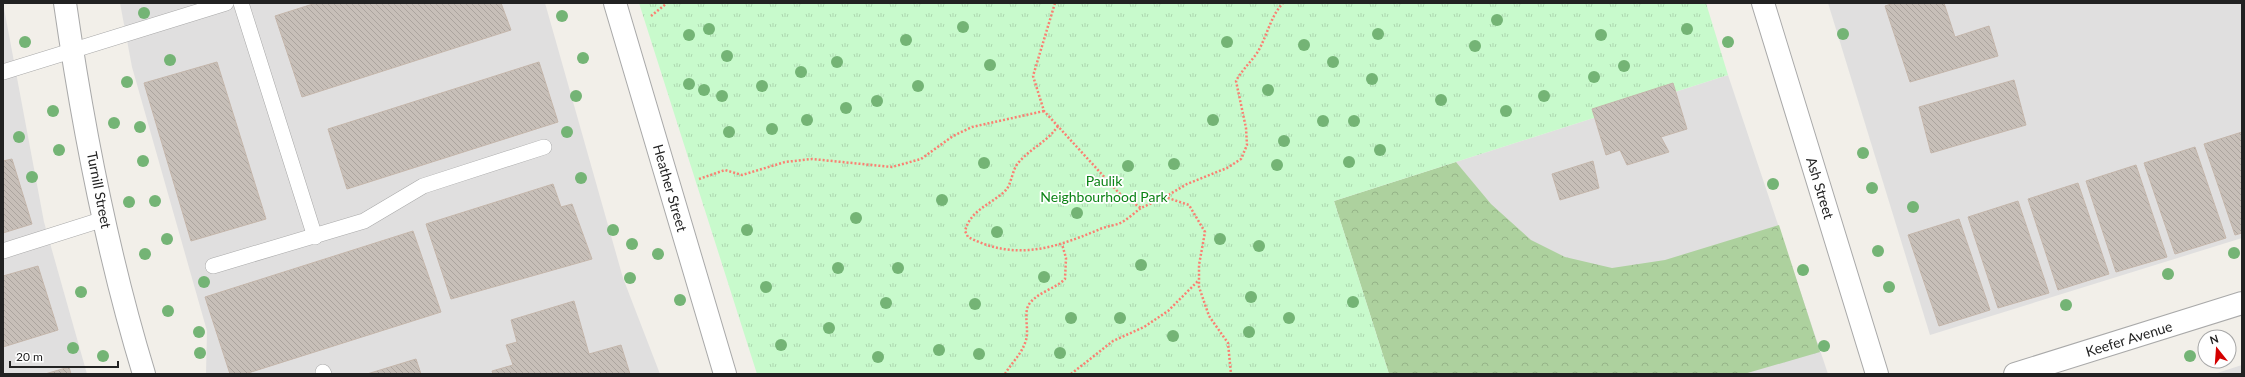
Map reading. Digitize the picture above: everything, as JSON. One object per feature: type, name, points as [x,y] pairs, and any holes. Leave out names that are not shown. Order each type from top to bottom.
[{"type":"street","name":"Turnill Street","points":[[65,3],[72,51],[104,219],[122,300],[144,374]]},
{"type":"street","name":"Heather Street","points":[[615,3],[725,374]]},
{"type":"street","name":"Ash Street","points":[[1762,3],[1876,374]]},
{"type":"street","name":"Keefer Avenue","points":[[2015,374],[2242,303]]},
{"type":"lane","points":[[3,72],[226,3]]},
{"type":"lane","points":[[241,3],[315,237]]},
{"type":"lane","points":[[213,266],[315,237],[364,221],[423,186],[544,147]]},
{"type":"lane","points":[[3,251],[104,219]]},
{"type":"path","points":[[1055,3],[1033,76],[1044,111],[1119,193],[1141,208]]},
{"type":"path","points":[[1058,126],[1050,138],[1018,162],[1007,189],[978,210],[968,221],[965,231],[968,237],[991,247],[1023,250],[1050,248],[1104,227],[1120,224],[1141,208],[1165,197],[1187,184],[1227,168],[1240,159],[1247,145],[1236,81],[1242,69],[1256,54],[1277,9],[1283,3]]},
{"type":"path","points":[[671,189],[724,170],[742,175],[785,162],[812,160],[892,166],[904,165],[921,159],[953,136],[972,127],[1044,111]]},
{"type":"path","points":[[1165,197],[1189,206],[1205,232],[1199,265],[1199,287],[1210,316],[1228,343],[1231,374]]},
{"type":"path","points":[[1005,374],[1022,351],[1027,339],[1028,307],[1037,297],[1058,286],[1065,279],[1066,258],[1062,244]]},
{"type":"path","points":[[1071,374],[1113,341],[1144,327],[1168,311],[1199,280]]},
{"type":"shaded area","points":[[3,3],[44,222],[87,374],[3,374]]},
{"type":"shaded area","points":[[120,3],[545,3],[623,278],[660,374],[206,374],[207,331],[132,67]]},
{"type":"shaded area","points":[[1828,3],[2242,3],[2242,238],[1930,335]]},
{"type":"shaded area","points":[[1728,75],[1828,374],[1389,374],[1334,201]]},
{"type":"shaded area","points":[[2242,365],[2242,374],[2214,374],[2230,369],[2237,369],[2237,367]]},
{"type":"green space","name":"Paulik Neighbourhood Park","points":[[639,3],[1706,3],[1728,75],[1334,201],[1389,374],[757,374]]},
{"type":"green space","points":[[1456,162],[1491,204],[1531,240],[1565,257],[1612,268],[1665,260],[1779,225],[1820,352],[1744,374],[1389,374],[1334,201]]},
{"type":"building","points":[[316,3],[501,3],[511,30],[302,97],[275,16]]},
{"type":"building","points":[[1894,3],[1944,3],[1955,37],[1989,26],[1998,56],[1910,82],[1885,6]]},
{"type":"building","points":[[217,62],[266,219],[191,241],[144,83]]},
{"type":"building","points":[[539,62],[558,122],[347,189],[328,129]]},
{"type":"building","points":[[2014,80],[2026,125],[1931,153],[1919,107]]},
{"type":"building","points":[[1673,83],[1687,129],[1661,137],[1669,152],[1627,165],[1620,150],[1606,155],[1592,109]]},
{"type":"building","points":[[2242,132],[2242,233],[2235,235],[2204,144]]},
{"type":"building","points":[[2195,147],[2226,238],[2175,254],[2144,163]]},
{"type":"building","points":[[12,159],[32,224],[3,233],[3,161]]},
{"type":"building","points":[[1593,161],[1599,188],[1560,200],[1552,174]]},
{"type":"building","points":[[2136,165],[2167,257],[2116,272],[2086,181]]},
{"type":"building","points":[[2078,183],[2109,274],[2058,290],[2028,199]]},
{"type":"building","points":[[553,184],[561,207],[572,204],[592,259],[451,299],[426,224]]},
{"type":"building","points":[[2018,201],[2049,293],[1998,308],[1968,217]]},
{"type":"building","points":[[1959,219],[1990,310],[1939,326],[1908,235]]},
{"type":"building","points":[[413,231],[441,312],[245,374],[230,374],[205,297]]},
{"type":"building","points":[[38,266],[58,330],[3,347],[3,276]]},
{"type":"building","points":[[574,301],[589,354],[621,345],[630,374],[493,374],[492,371],[513,365],[506,345],[517,342],[511,320]]},
{"type":"building","points":[[416,359],[421,374],[367,374]]},
{"type":"building","points":[[69,367],[71,374],[45,374]]}]
